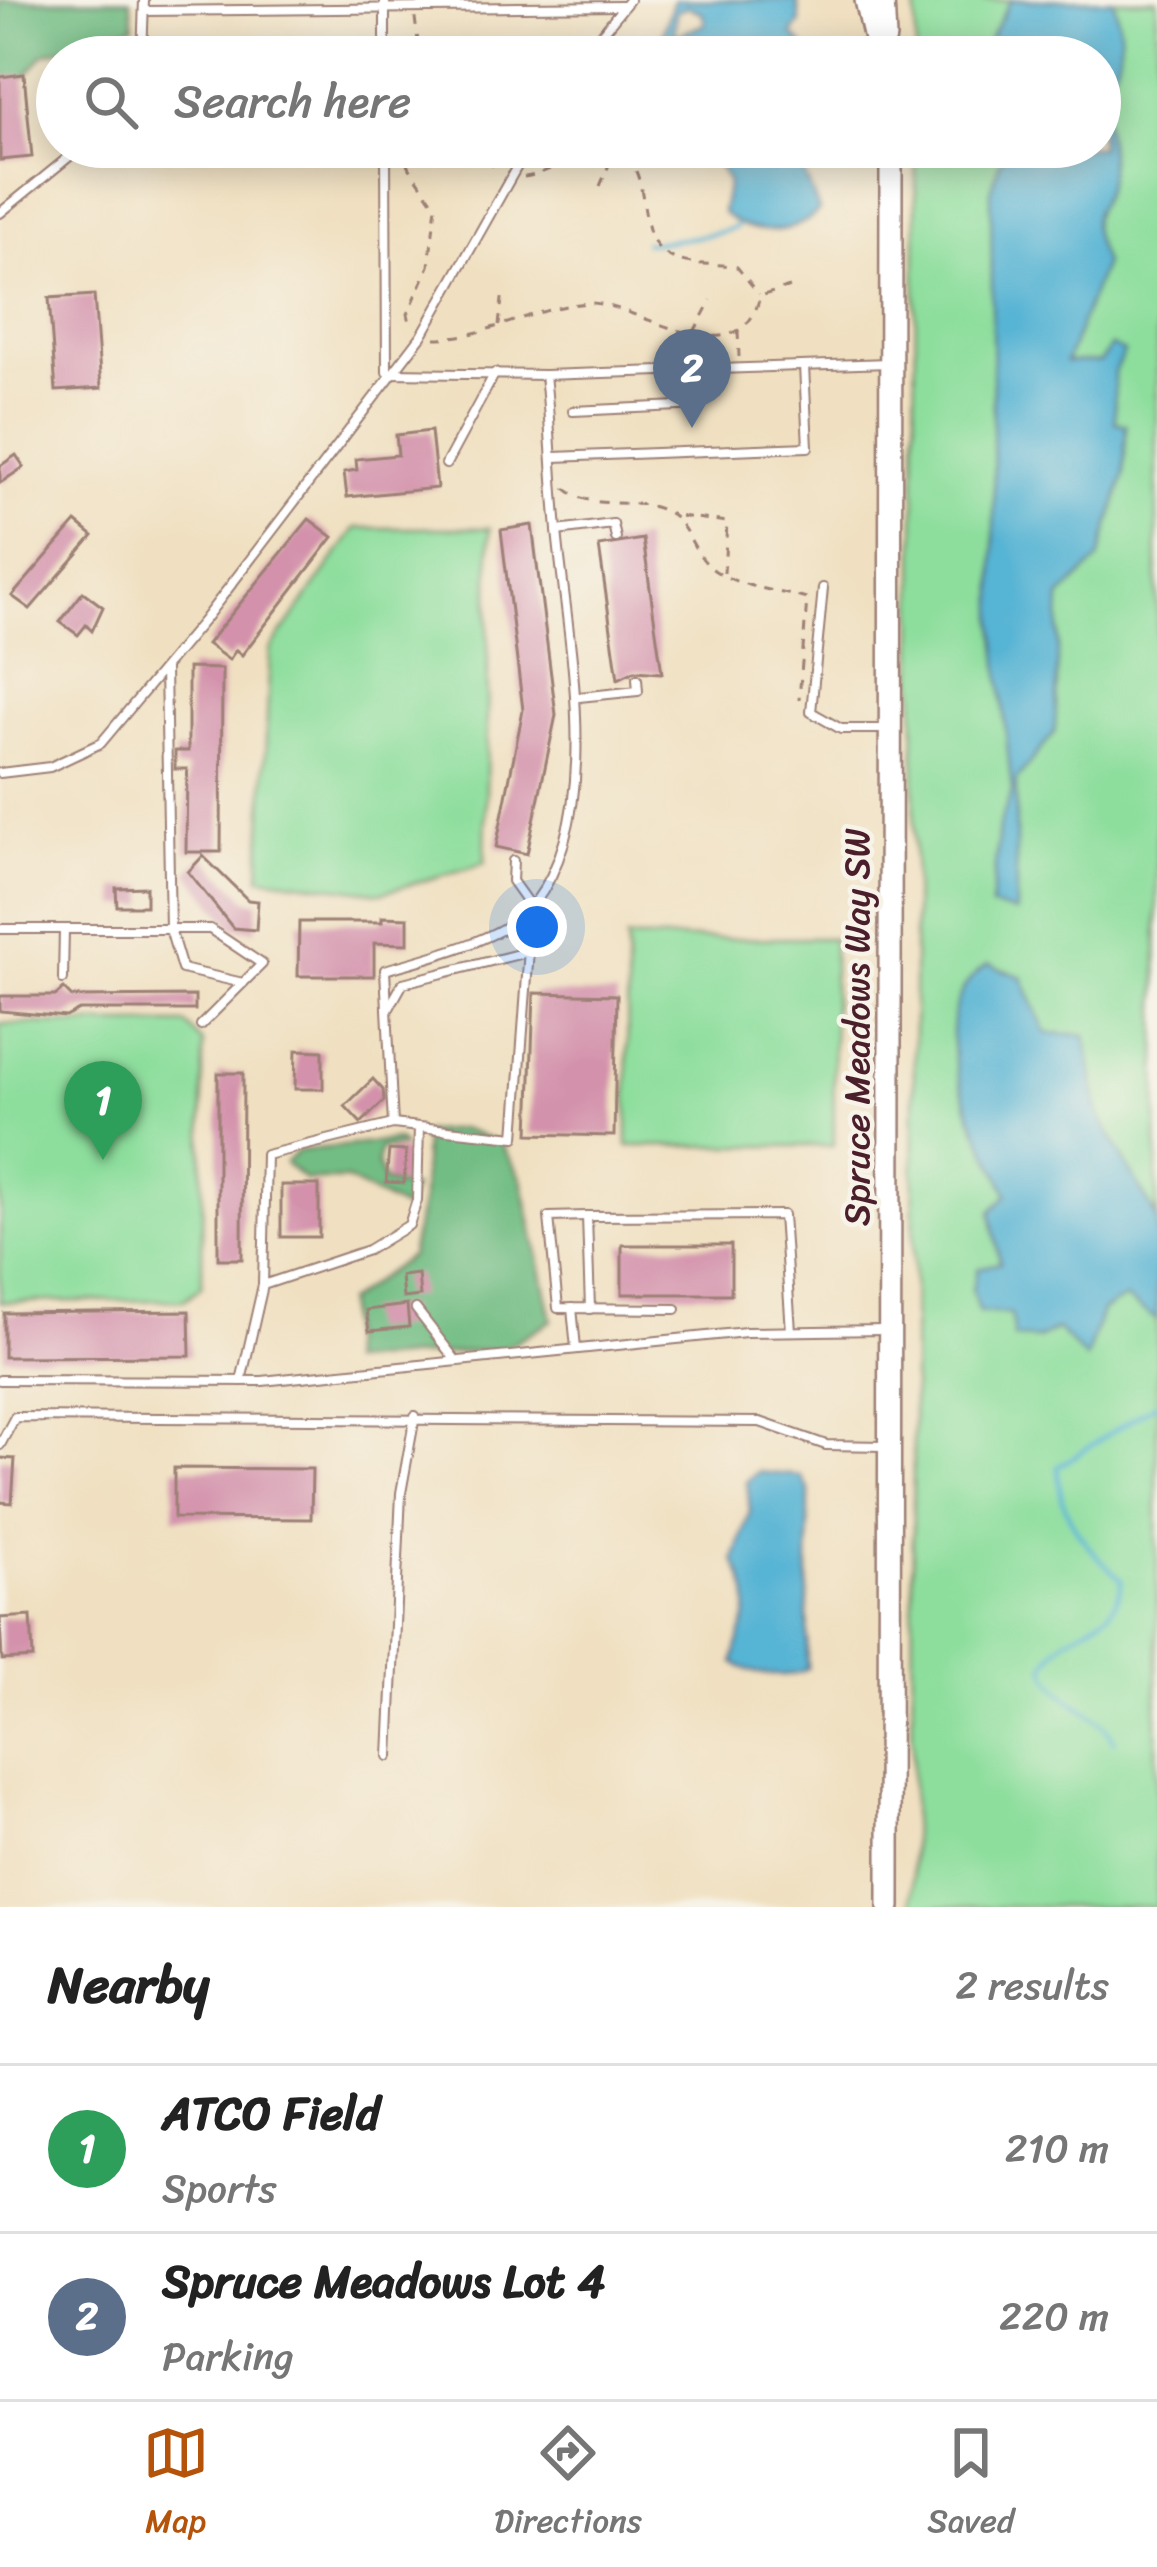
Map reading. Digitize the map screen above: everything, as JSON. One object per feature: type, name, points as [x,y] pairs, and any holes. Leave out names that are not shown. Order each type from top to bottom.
[{"type":"main road","points":[[866,0],[876,36]]},
{"type":"main road","points":[[882,36],[883,0]]},
{"type":"main road","name":"Spruce Meadows Way SW","points":[[889,1907],[891,168]]},
{"type":"lane","points":[[143,36],[144,6],[385,4],[415,8],[626,3]]},
{"type":"lane","points":[[600,36],[626,3]]},
{"type":"lane","points":[[385,4],[385,36]]},
{"type":"lane","points":[[0,213],[55,168]]},
{"type":"lane","points":[[386,168],[387,373]]},
{"type":"lane","points":[[0,773],[50,767],[101,743],[165,667],[387,373],[422,335],[519,168]]},
{"type":"lane","points":[[387,373],[545,375],[888,363]]},
{"type":"lane","points":[[554,457],[808,447],[804,366]]},
{"type":"lane","points":[[572,410],[700,405],[699,370]]},
{"type":"lane","points":[[446,464],[495,373]]},
{"type":"lane","points":[[241,1381],[263,1285],[266,1155],[393,1124],[515,1137],[532,909],[564,852],[579,697],[557,531],[545,375]]},
{"type":"lane","points":[[557,531],[613,524],[616,538]]},
{"type":"lane","points":[[823,588],[811,712],[841,730],[889,729]]},
{"type":"lane","points":[[165,667],[170,929],[182,968],[243,983]]},
{"type":"lane","points":[[579,697],[638,691],[638,679]]},
{"type":"lane","points":[[513,861],[512,881],[532,909]]},
{"type":"lane","points":[[393,1124],[385,970],[463,947],[532,909]]},
{"type":"lane","points":[[0,929],[211,929],[262,964],[201,1025]]},
{"type":"lane","points":[[63,979],[64,929]]},
{"type":"lane","points":[[387,1012],[403,982],[528,952]]},
{"type":"lane","points":[[263,1285],[368,1250],[409,1225],[417,1200],[419,1127]]},
{"type":"lane","points":[[676,1309],[558,1308],[549,1217],[783,1215],[791,1331]]},
{"type":"lane","points":[[587,1216],[590,1309]]},
{"type":"lane","points":[[572,1308],[575,1348]]},
{"type":"lane","points":[[416,1309],[455,1360]]},
{"type":"lane","points":[[0,1380],[241,1381],[791,1331],[891,1330]]},
{"type":"lane","points":[[0,1445],[15,1417],[415,1416],[760,1422],[826,1444],[892,1446]]},
{"type":"lane","points":[[389,1756],[401,1493],[415,1416]]},
{"type":"path","points":[[415,8],[418,36]]},
{"type":"path","points":[[410,168],[436,206],[429,266],[408,314],[409,325],[422,335],[447,338],[593,303],[673,333],[738,329],[750,321],[760,296]]},
{"type":"path","points":[[501,168],[514,178],[555,168]]},
{"type":"path","points":[[600,186],[607,168]]},
{"type":"path","points":[[634,168],[646,228],[662,252],[688,263],[737,267],[760,296]]},
{"type":"path","points":[[760,296],[790,287]]},
{"type":"path","points":[[499,327],[503,291]]},
{"type":"path","points":[[693,334],[711,300]]},
{"type":"path","points":[[738,329],[740,363]]},
{"type":"path","points":[[554,478],[579,501],[653,506],[678,516],[727,523],[724,574]]},
{"type":"path","points":[[678,516],[696,551],[724,574],[808,599],[799,700]]},
{"type":"green space","points":[[0,0],[130,0],[134,26],[102,36],[36,36],[36,64],[26,76],[0,78]]},
{"type":"green space","points":[[916,0],[1157,0],[1157,1907],[912,1907],[916,168],[1121,168],[1121,36],[916,36]]},
{"type":"green space","points":[[356,528],[490,528],[485,863],[381,893],[260,877],[270,650]]},
{"type":"green space","points":[[833,938],[834,1146],[628,1146],[627,939]]},
{"type":"green space","points":[[0,1024],[186,1024],[203,1043],[202,1286],[184,1300],[0,1302]]},
{"type":"green space","points":[[461,1129],[500,1142],[522,1179],[552,1320],[502,1349],[348,1362],[346,1302],[410,1256],[422,1200],[424,1132]]},
{"type":"green space","points":[[398,1140],[403,1146],[380,1149],[377,1164],[385,1183],[413,1188],[404,1209],[347,1180],[305,1180],[285,1163],[298,1151]]},
{"type":"water","points":[[674,0],[797,0],[800,22],[792,34],[676,36],[705,24],[702,12],[687,7],[676,12],[674,36],[662,36]]},
{"type":"water","points":[[1011,0],[1113,0],[1120,34],[1120,36],[991,36]]},
{"type":"water","points":[[720,168],[802,168],[819,210],[784,229],[745,226],[722,212],[728,183]]},
{"type":"water","points":[[998,168],[1109,168],[1093,220],[1104,263],[1066,362],[1100,362],[1111,346],[1124,352],[1114,372],[1115,422],[1126,425],[1124,476],[1099,559],[1060,598],[1055,732],[1016,780],[1016,912],[991,907],[999,826],[1012,792],[995,624],[991,191]]},
{"type":"water","points":[[988,964],[1022,977],[1046,1033],[1086,1035],[1098,1113],[1157,1219],[1157,1320],[1125,1298],[1102,1311],[1086,1359],[1057,1329],[1038,1339],[1014,1338],[1011,1314],[979,1312],[972,1289],[978,1268],[1000,1263],[991,1212],[1008,1194],[968,1107],[952,1043],[954,1013],[965,986]]},
{"type":"water","points":[[758,1472],[801,1476],[809,1490],[807,1669],[790,1674],[760,1673],[734,1663],[748,1602],[734,1560],[750,1511],[747,1481]]},
{"type":"building","points":[[24,74],[32,157],[0,160],[0,77]]},
{"type":"building","points":[[94,295],[101,388],[56,391],[49,298]]},
{"type":"building","points":[[431,431],[437,488],[347,497],[344,472],[357,470],[356,459],[398,455],[396,435]]},
{"type":"building","points":[[16,455],[24,467],[0,483],[0,466]]},
{"type":"building","points":[[309,519],[333,537],[242,655],[236,650],[229,660],[207,644]]},
{"type":"building","points":[[76,522],[93,536],[30,609],[12,596]]},
{"type":"building","points":[[532,525],[556,715],[527,854],[496,847],[523,710],[501,530]]},
{"type":"building","points":[[643,539],[662,673],[635,671],[618,679],[599,546]]},
{"type":"building","points":[[83,592],[103,607],[92,631],[86,625],[78,635],[60,622]]},
{"type":"building","points":[[188,668],[222,669],[221,852],[186,852],[187,769],[175,769],[175,751],[188,751]]},
{"type":"building","points":[[203,856],[248,900],[258,901],[256,930],[233,928],[188,872]]},
{"type":"building","points":[[146,887],[146,906],[117,906],[116,888]]},
{"type":"building","points":[[382,917],[408,918],[408,944],[374,943],[374,976],[298,976],[299,922],[382,922]]},
{"type":"building","points":[[64,989],[72,997],[195,996],[195,1010],[79,1010],[66,1017],[0,1011],[0,996],[55,996]]},
{"type":"building","points":[[534,993],[617,995],[614,1136],[529,1134]]},
{"type":"building","points":[[296,1050],[323,1051],[323,1089],[295,1089]]},
{"type":"building","points":[[218,1073],[243,1073],[242,1259],[218,1259]]},
{"type":"building","points":[[373,1079],[383,1090],[384,1101],[361,1123],[345,1106]]},
{"type":"building","points":[[389,1150],[406,1151],[404,1183],[386,1182]]},
{"type":"building","points":[[281,1185],[319,1185],[319,1237],[281,1237]]},
{"type":"building","points":[[622,1245],[731,1245],[731,1294],[622,1294]]},
{"type":"building","points":[[418,1274],[420,1296],[403,1298],[401,1276]]},
{"type":"building","points":[[407,1305],[409,1327],[369,1331],[366,1310]]},
{"type":"building","points":[[189,1311],[190,1356],[4,1357],[4,1313]]},
{"type":"building","points":[[0,1458],[15,1459],[12,1503],[0,1502]]},
{"type":"building","points":[[174,1468],[312,1469],[311,1519],[174,1518]]},
{"type":"building","points":[[31,1616],[33,1658],[2,1660],[0,1618]]},
{"type":"waterway","points":[[645,243],[737,226]]},
{"type":"waterway","points":[[1114,1742],[1100,1721],[1061,1692],[1045,1668],[1065,1641],[1110,1610],[1122,1580],[1076,1530],[1063,1501],[1058,1467],[1157,1403]]},
{"type":"place","name":"Spruce Meadows Lot 4","points":[[692,428]]},
{"type":"place","name":"ATCO Field","points":[[103,1160]]}]
